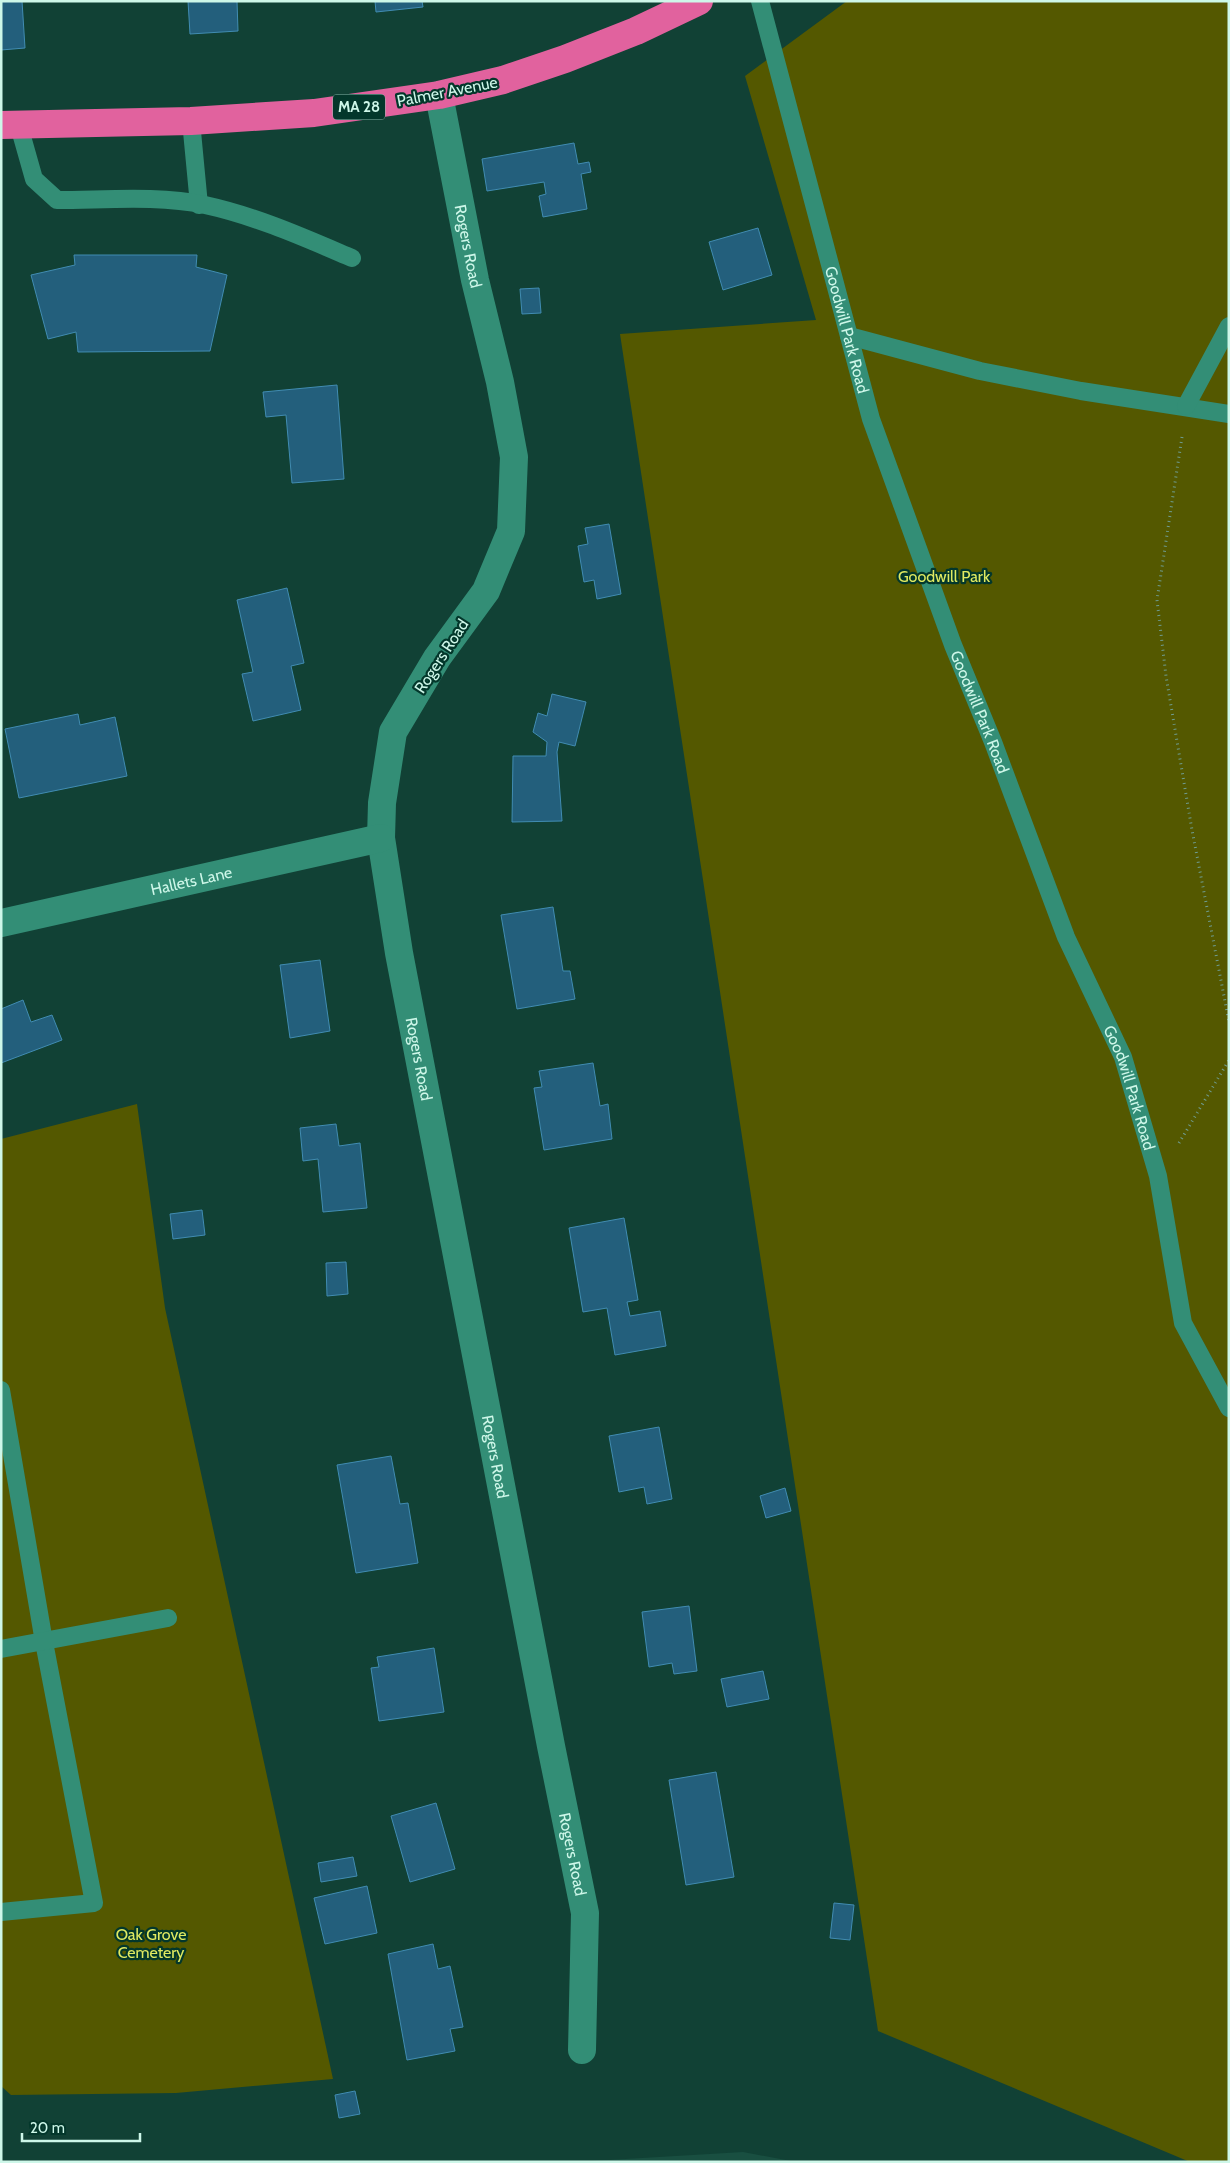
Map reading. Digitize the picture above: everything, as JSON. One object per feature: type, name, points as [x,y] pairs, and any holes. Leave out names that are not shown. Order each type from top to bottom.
[{"type":"highway","name":"Palmer Avenue","points":[[10,126],[190,121],[314,113],[439,95],[502,80],[565,59],[636,31],[699,1]]},
{"type":"street","name":"Rogers Road","points":[[439,95],[475,280],[500,382],[514,457],[511,531],[486,591],[437,658],[393,732],[382,803],[381,838],[403,972],[551,1746],[585,1913],[582,2050]]},
{"type":"street","name":"Hallets Lane","points":[[1,923],[381,838]]},
{"type":"lane","name":"Goodwill Park Road","points":[[760,1],[871,419],[953,645],[993,742],[1066,937],[1123,1057],[1158,1176],[1184,1323],[1229,1408]]},
{"type":"lane","points":[[190,121],[199,204]]},
{"type":"lane","points":[[10,126],[34,179],[57,200],[151,200],[199,204],[260,221],[352,258]]},
{"type":"lane","points":[[1186,406],[1229,326]]},
{"type":"lane","points":[[849,336],[980,371],[1082,392],[1186,406],[1229,414]]},
{"type":"lane","points":[[1,1390],[44,1642],[94,1903],[1,1912]]},
{"type":"lane","points":[[1,1649],[168,1618]]},
{"type":"path","points":[[1186,406],[1157,600],[1166,676],[1192,830],[1229,1022]]},
{"type":"path","points":[[1158,1176],[1229,1060]]},
{"type":"shaded area","points":[[743,2152],[796,2162],[575,2162]]},
{"type":"green space","name":"Goodwill Park","points":[[847,1],[1229,1],[1229,2162],[1190,2162],[878,2031],[620,334],[816,320],[745,76]]},
{"type":"green space","name":"Oak Grove Cemetery","points":[[137,1104],[165,1308],[333,2079],[176,2093],[11,2095],[1,2086],[1,1139]]},
{"type":"building","points":[[1,1],[22,1],[25,48],[1,50]]},
{"type":"building","points":[[188,1],[237,1],[238,31],[190,34]]},
{"type":"building","points":[[375,1],[422,1],[423,7],[376,12]]},
{"type":"building","points":[[574,143],[578,164],[589,162],[591,172],[581,174],[587,209],[543,217],[539,196],[546,194],[544,182],[487,191],[482,159]]},
{"type":"building","points":[[758,228],[772,275],[723,290],[709,242]]},
{"type":"building","points":[[74,255],[197,255],[196,267],[227,275],[210,351],[78,352],[76,332],[48,339],[31,275],[75,265]]},
{"type":"building","points":[[539,288],[541,313],[522,314],[520,289]]},
{"type":"building","points":[[337,385],[344,479],[292,483],[286,415],[266,417],[263,392]]},
{"type":"building","points":[[609,524],[621,594],[597,599],[594,580],[584,582],[578,546],[588,544],[585,528]]},
{"type":"building","points":[[287,588],[304,663],[291,666],[301,710],[253,721],[242,674],[253,672],[237,600]]},
{"type":"building","points":[[552,694],[586,702],[575,746],[559,742],[557,752],[562,821],[512,822],[513,756],[546,756],[547,742],[533,732],[538,713],[547,716]]},
{"type":"building","points":[[78,714],[80,725],[115,717],[127,776],[19,798],[5,729]]},
{"type":"building","points":[[553,907],[563,971],[570,971],[575,999],[517,1009],[501,915]]},
{"type":"building","points":[[320,960],[330,1031],[290,1038],[280,965]]},
{"type":"building","points":[[23,1000],[31,1022],[52,1015],[62,1040],[1,1063],[1,1009]]},
{"type":"building","points":[[593,1063],[600,1106],[608,1104],[612,1139],[544,1150],[534,1088],[542,1087],[539,1071]]},
{"type":"building","points":[[336,1124],[339,1146],[360,1143],[367,1208],[323,1212],[318,1159],[303,1161],[300,1128]]},
{"type":"building","points":[[202,1210],[205,1235],[173,1239],[170,1214]]},
{"type":"building","points":[[624,1218],[638,1300],[627,1302],[630,1316],[660,1311],[666,1346],[615,1355],[607,1308],[583,1312],[569,1228]]},
{"type":"building","points":[[346,1262],[348,1294],[327,1296],[326,1263]]},
{"type":"building","points":[[659,1427],[672,1499],[647,1504],[644,1487],[619,1492],[609,1436]]},
{"type":"building","points":[[391,1456],[400,1504],[408,1503],[418,1563],[356,1573],[337,1465]]},
{"type":"building","points":[[785,1488],[791,1511],[766,1518],[760,1496]]},
{"type":"building","points":[[689,1606],[697,1671],[674,1674],[672,1663],[649,1667],[642,1612]]},
{"type":"building","points":[[434,1648],[444,1712],[379,1721],[371,1668],[379,1667],[377,1657]]},
{"type":"building","points":[[763,1671],[769,1699],[727,1707],[721,1679]]},
{"type":"building","points":[[716,1772],[734,1877],[686,1885],[669,1780]]},
{"type":"building","points":[[436,1803],[455,1869],[410,1882],[391,1816]]},
{"type":"building","points":[[353,1857],[357,1876],[321,1882],[318,1863]]},
{"type":"building","points":[[367,1886],[377,1933],[325,1944],[314,1898]]},
{"type":"building","points":[[834,1903],[854,1905],[850,1940],[830,1938]]},
{"type":"building","points":[[433,1944],[438,1969],[450,1966],[463,2027],[450,2029],[455,2051],[407,2060],[388,1954]]},
{"type":"building","points":[[355,2091],[360,2114],[339,2118],[335,2095]]}]
